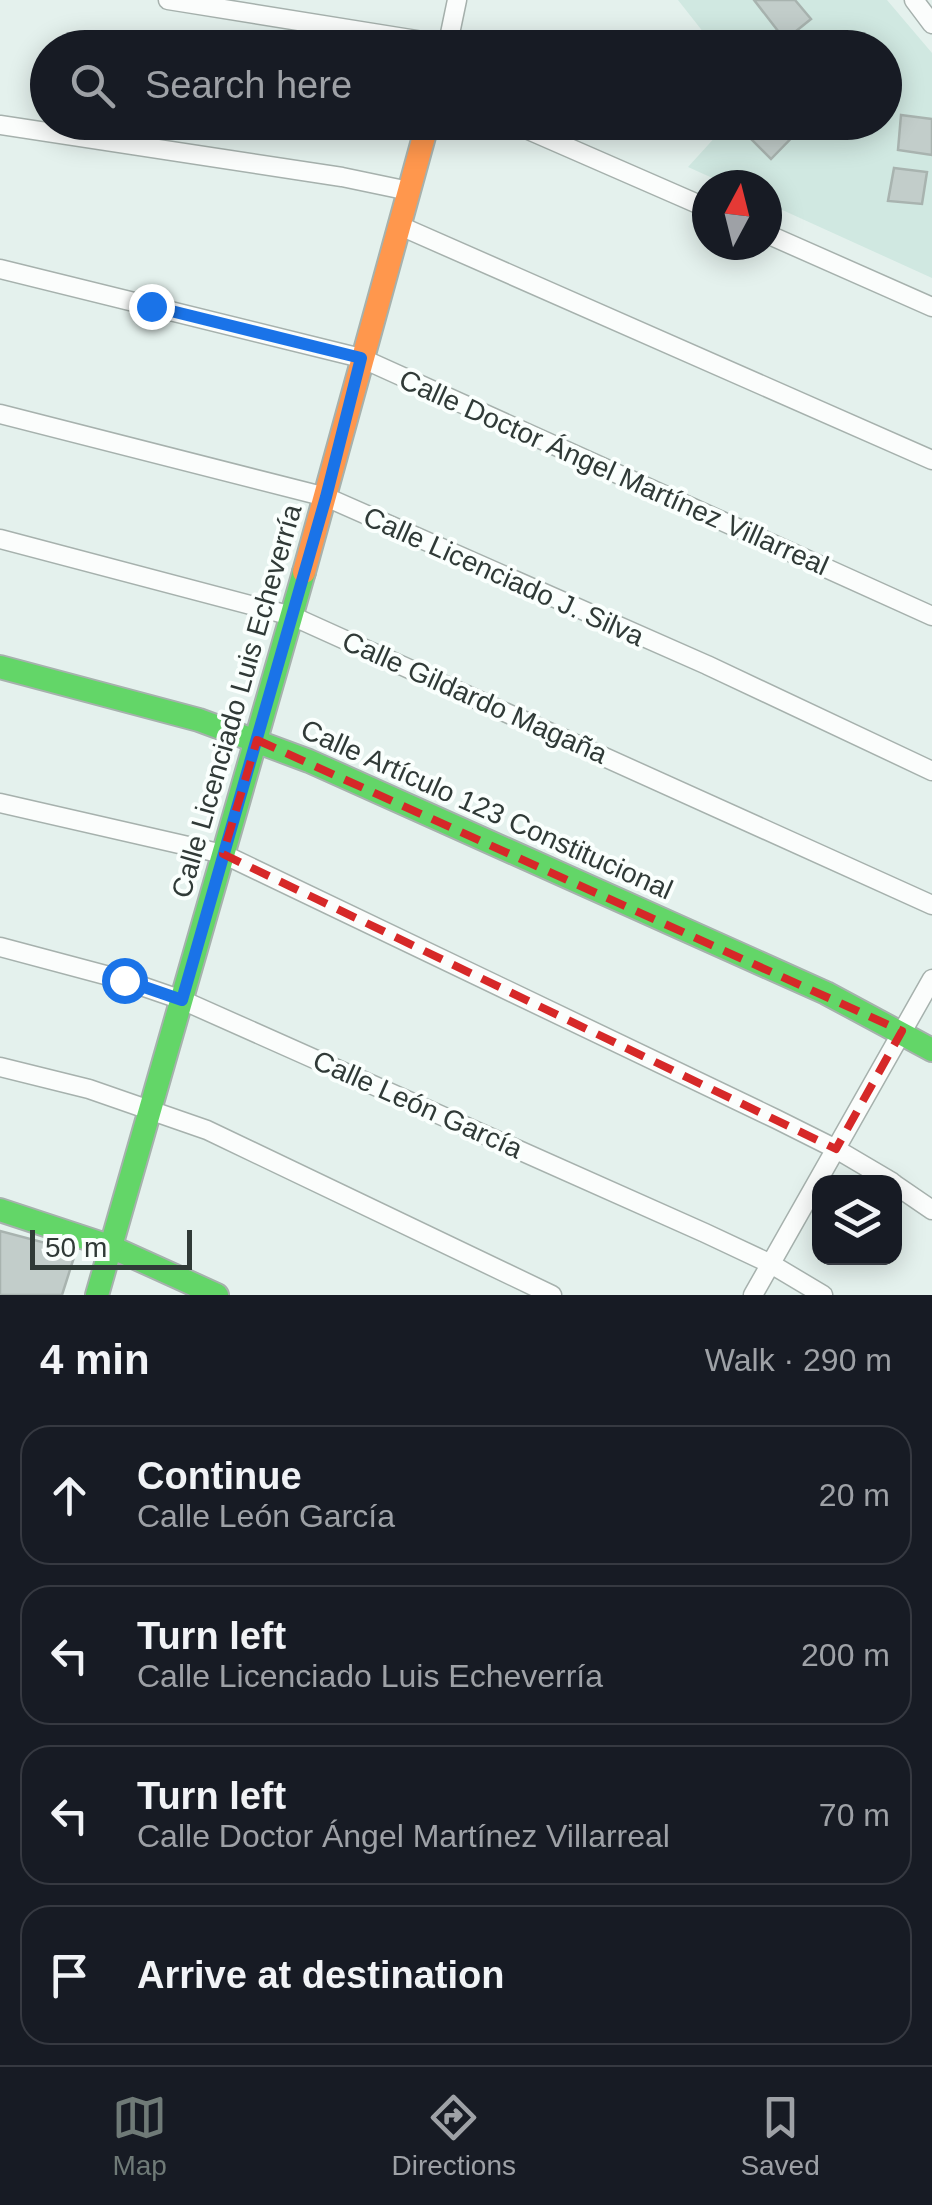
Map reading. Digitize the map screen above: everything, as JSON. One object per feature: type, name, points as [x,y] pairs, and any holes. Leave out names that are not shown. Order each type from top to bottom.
[{"type":"street","points":[[168,0],[350,30]]},
{"type":"street","points":[[450,30],[457,0]]},
{"type":"street","points":[[914,0],[932,24]]},
{"type":"street","points":[[0,125],[30,130]]},
{"type":"street","points":[[99,140],[409,191]]},
{"type":"street","name":"Calle Licenciado Luis Echeverría","points":[[97,1295],[326,497],[423,140]]},
{"type":"street","points":[[551,140],[692,201]]},
{"type":"street","points":[[398,225],[932,460]]},
{"type":"street","points":[[782,241],[932,307]]},
{"type":"street","name":"Calle Doctor Ángel Martínez Villarreal","points":[[0,269],[361,358],[932,616]]},
{"type":"street","name":"Calle Licenciado J. Silva","points":[[0,414],[326,497],[707,666],[932,772]]},
{"type":"street","name":"Calle Gildardo Magaña","points":[[0,539],[292,616],[932,905]]},
{"type":"street","name":"Calle Artículo 123 Constitucional","points":[[0,667],[170,712],[257,740],[808,985],[932,1050]]},
{"type":"street","points":[[0,803],[223,854],[836,1149],[880,1175]]},
{"type":"street","name":"Calle León García","points":[[0,947],[182,1000],[771,1264],[822,1295]]},
{"type":"street","points":[[753,1295],[932,978]]},
{"type":"street","points":[[0,1067],[90,1089],[207,1130],[552,1295]]},
{"type":"street","points":[[902,1189],[932,1210]]},
{"type":"street","points":[[0,1210],[109,1246],[217,1295]]},
{"type":"highlighted area","points":[[257,740],[902,1031],[836,1149],[223,854]]},
{"type":"shaded area","points":[[678,0],[887,0],[932,53],[932,278],[782,210],[782,170],[688,167],[713,140],[902,140],[902,30],[702,30]]},
{"type":"building","points":[[754,0],[795,0],[811,19],[797,30],[777,30]]},
{"type":"building","points":[[902,115],[932,119],[932,155],[898,150]]},
{"type":"building","points":[[752,140],[789,140],[771,159]]},
{"type":"building","points":[[894,168],[927,172],[922,204],[888,201]]},
{"type":"building","points":[[0,1231],[76,1251],[62,1295],[0,1295]]},
{"type":"traffic: fast","points":[[97,1295],[304,572]]},
{"type":"traffic: fast","points":[[0,667],[199,720],[309,761],[826,993],[932,1050]]},
{"type":"traffic: fast","points":[[0,1210],[109,1246],[217,1295]]},
{"type":"traffic: slow","points":[[304,572],[423,140]]},
{"type":"route","points":[[124,980],[182,1000],[326,497],[361,358],[151,306]]}]
